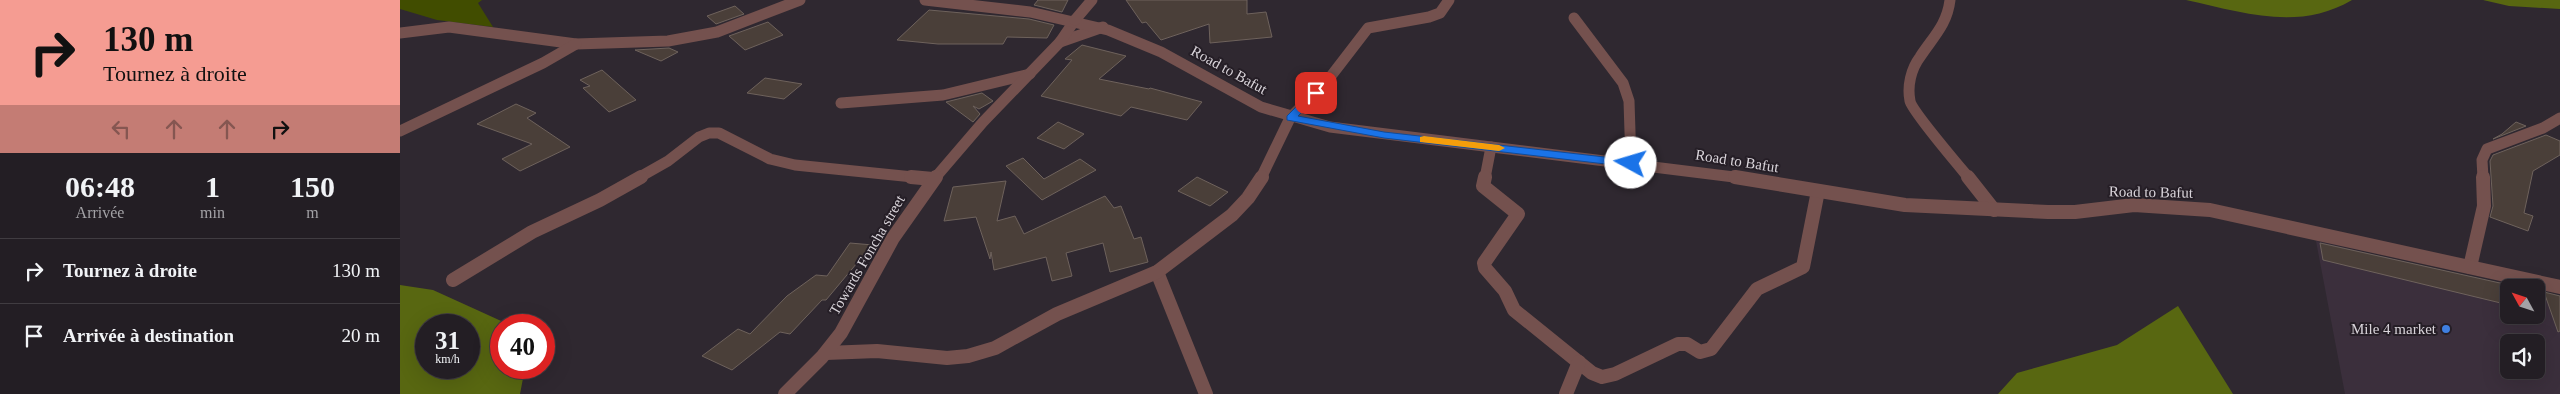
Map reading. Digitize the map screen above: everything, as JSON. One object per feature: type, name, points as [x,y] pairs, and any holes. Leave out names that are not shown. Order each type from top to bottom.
[{"type":"street","points":[[400,33],[449,27],[576,44],[691,38],[717,32],[800,0]]},
{"type":"street","name":"Road to Bafut","points":[[925,0],[1039,12],[1103,27],[1160,50],[1240,98],[1290,118],[1384,135],[1700,171],[1905,205],[2075,212],[2134,205],[2210,210],[2560,287]]},
{"type":"street","name":"Towards Foncha street","points":[[784,394],[826,353],[841,333],[889,244],[933,180],[965,141],[1060,42],[1092,0]]},
{"type":"street","points":[[826,353],[877,351],[947,358],[968,356],[995,348],[1057,314],[1157,272],[1232,215],[1248,198],[1262,176],[1290,118],[1328,80],[1368,28],[1429,17],[1440,13],[1449,0]]},
{"type":"street","points":[[1950,0],[1946,23],[1910,71],[1907,88],[1910,103],[1994,210]]},
{"type":"street","points":[[1574,18],[1623,83],[1629,101],[1631,163]]},
{"type":"street","points":[[1060,42],[1103,27]]},
{"type":"street","points":[[400,131],[543,63],[576,44]]},
{"type":"street","points":[[841,103],[943,95],[1030,74]]},
{"type":"street","points":[[2470,267],[2484,206],[2482,160],[2486,149],[2508,139],[2546,128],[2560,118]]},
{"type":"street","points":[[453,280],[532,232],[600,200],[668,161],[699,137],[709,133],[719,133],[770,159],[795,165],[933,180]]},
{"type":"street","points":[[1491,147],[1483,186],[1518,214],[1484,263],[1485,268],[1505,291],[1514,310],[1602,378],[1615,374],[1678,344],[1687,344],[1700,352],[1711,350],[1757,290],[1767,282],[1793,275],[1803,267],[1818,190]]},
{"type":"street","points":[[1157,272],[1206,394]]},
{"type":"street","points":[[1566,394],[1579,362]]},
{"type":"shaded area","name":"Mile 4 market","points":[[2316,241],[2500,284],[2500,324],[2545,324],[2545,295],[2560,298],[2560,394],[2345,394]]},
{"type":"green space","points":[[400,0],[482,0],[478,3],[493,27],[437,20],[400,9]]},
{"type":"green space","points":[[2186,0],[2352,0],[2332,10],[2291,17],[2249,14]]},
{"type":"green space","points":[[2483,0],[2560,0],[2560,9],[2509,6]]},
{"type":"green space","points":[[400,285],[433,290],[490,316],[490,379],[523,379],[520,394],[400,394]]},
{"type":"green space","points":[[2178,306],[2233,394],[1998,394],[2017,373],[2117,345]]},
{"type":"building","points":[[1038,0],[1068,0],[1062,12],[1034,5]]},
{"type":"building","points":[[1126,0],[1247,0],[1247,14],[1266,12],[1272,37],[1210,43],[1209,24],[1161,40],[1146,22],[1142,23]]},
{"type":"building","points":[[735,6],[744,14],[716,24],[707,16]]},
{"type":"building","points":[[929,10],[1029,19],[1054,25],[1047,38],[1007,37],[1003,44],[938,44],[897,40]]},
{"type":"building","points":[[768,22],[783,35],[745,50],[729,36]]},
{"type":"building","points":[[1082,45],[1126,56],[1099,79],[1150,88],[1202,102],[1187,120],[1131,107],[1121,116],[1041,96],[1072,60],[1065,59]]},
{"type":"building","points":[[669,48],[678,52],[661,61],[635,50]]},
{"type":"building","points":[[602,70],[636,100],[609,112],[583,88],[590,86],[580,80]]},
{"type":"building","points":[[765,78],[802,84],[784,99],[747,93]]},
{"type":"building","points":[[982,93],[993,101],[979,109],[973,106],[980,114],[973,122],[946,102]]},
{"type":"building","points":[[516,104],[536,113],[527,118],[570,147],[520,171],[502,159],[532,144],[477,124]]},
{"type":"building","points":[[1058,122],[1084,134],[1064,149],[1037,138]]},
{"type":"building","points":[[2516,122],[2526,126],[2493,139],[2502,134]]},
{"type":"building","points":[[2546,135],[2560,141],[2560,155],[2533,171],[2524,213],[2533,216],[2528,231],[2490,217],[2493,206],[2490,161],[2493,155]]},
{"type":"building","points":[[1023,158],[1044,179],[1080,159],[1096,170],[1042,200],[1006,166]]},
{"type":"building","points":[[1197,177],[1228,192],[1210,206],[1178,191]]},
{"type":"building","points":[[1006,181],[997,221],[1015,216],[1024,234],[1105,196],[1114,208],[1121,206],[1134,239],[1141,237],[1148,262],[1110,272],[1103,243],[1066,253],[1072,276],[1052,281],[1046,257],[994,270],[991,252],[990,259],[976,217],[944,221],[953,187]]},
{"type":"building","points":[[850,243],[873,245],[860,263],[857,263],[826,300],[822,300],[790,334],[780,332],[732,370],[702,356],[738,329],[750,334],[787,296],[816,275],[827,276]]},
{"type":"building","points":[[2320,243],[2500,283],[2500,303],[2323,260]]},
{"type":"building","points":[[2545,292],[2560,296],[2560,331],[2558,332]]},
{"type":"slow traffic","points":[[1424,140],[1499,148]]},
{"type":"place","name":"Mile 4 market","points":[[2446,329]]},
{"type":"route","points":[[1316,93],[1290,118],[1330,127],[1384,135],[1631,163]]}]
